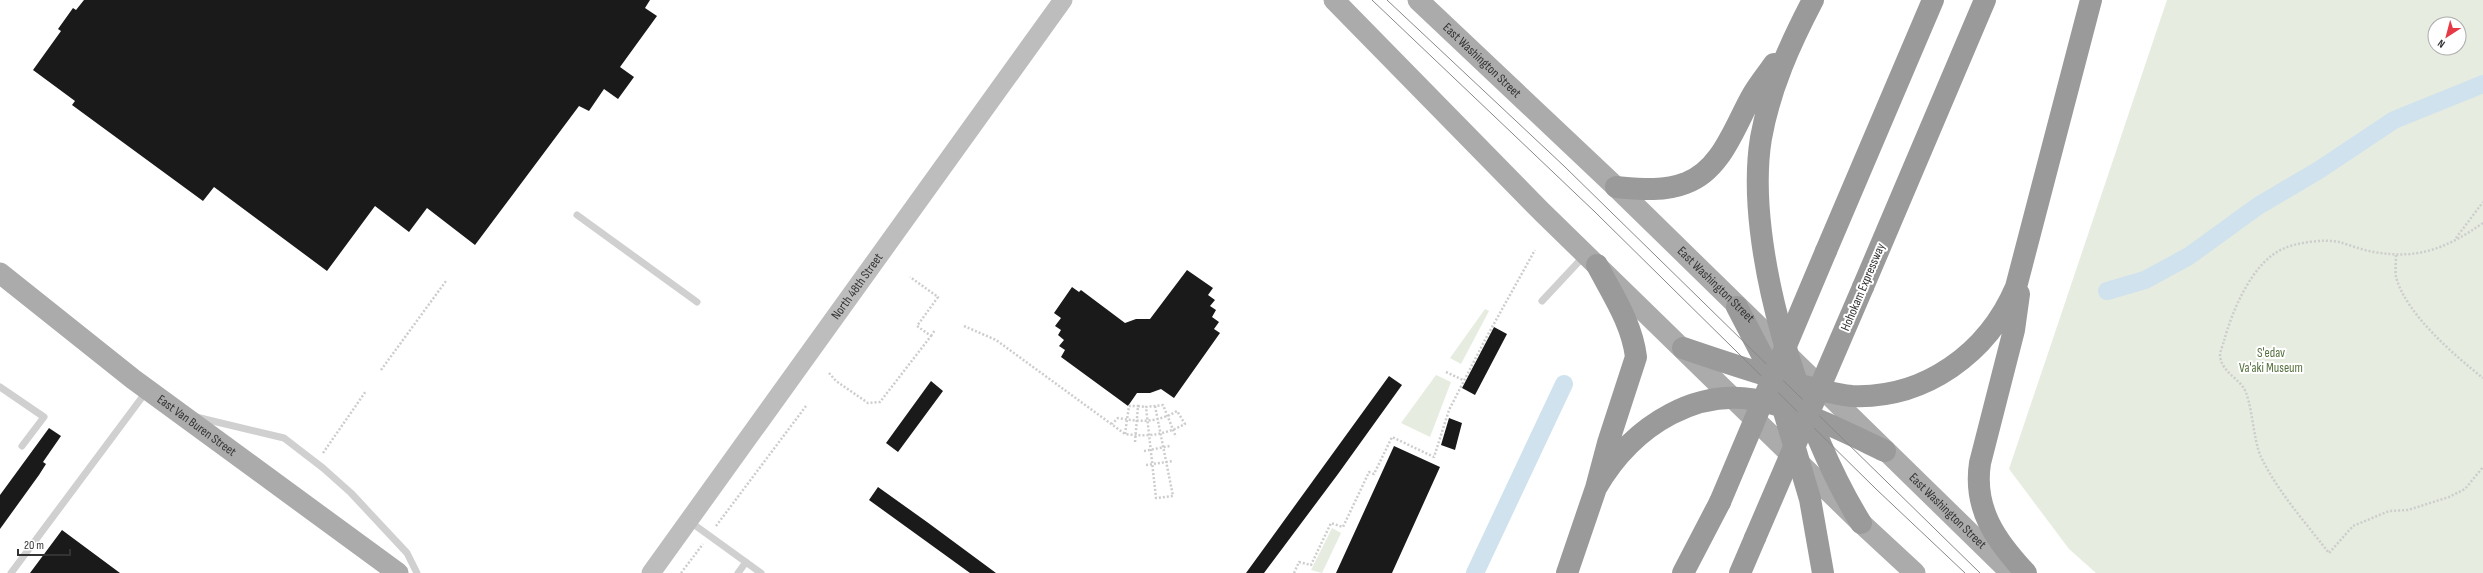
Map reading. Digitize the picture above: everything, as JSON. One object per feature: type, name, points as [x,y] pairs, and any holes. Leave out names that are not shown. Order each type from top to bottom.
[{"type":"highway","points":[[1616,187],[1670,188],[1687,183],[1708,170],[1723,149],[1753,94],[1793,37],[1813,0]]},
{"type":"highway","points":[[1692,573],[1720,502],[1933,0]]},
{"type":"highway","name":"Hohokam Expressway","points":[[1740,573],[1985,0]]},
{"type":"highway","points":[[1683,348],[1774,378],[1823,391],[1851,396],[1880,394],[1925,382],[1953,367],[1975,349],[1994,327],[2010,300],[2024,259],[2091,0]]},
{"type":"highway","points":[[1793,37],[1769,101],[1761,138],[1758,173],[1759,210],[1766,264],[1789,357],[1808,417],[1841,490],[1861,523]]},
{"type":"highway","points":[[2024,259],[2014,330],[1980,463],[1978,482],[1980,503],[1985,515],[2004,548],[2026,573]]},
{"type":"highway","points":[[1567,573],[1596,488],[1608,443],[1636,357],[1635,346],[1625,318],[1591,260]]},
{"type":"highway","points":[[1738,308],[1774,378],[1810,499],[1823,573]]},
{"type":"highway","points":[[1596,488],[1614,460],[1644,430],[1690,406],[1733,397],[1772,403],[1885,451]]},
{"type":"highway","points":[[1682,573],[1720,502]]},
{"type":"main road","points":[[1334,0],[1591,260],[1861,523],[1915,573]]},
{"type":"main road","name":"East Washington Street","points":[[1420,1],[1616,187],[1738,308],[2011,573]]},
{"type":"main road","name":"East Van Buren Street","points":[[0,273],[147,390],[398,573]]},
{"type":"street","name":"North 48th Street","points":[[652,573],[1063,0]]},
{"type":"lane","points":[[577,215],[697,302]]},
{"type":"lane","points":[[1542,301],[1591,260]]},
{"type":"lane","points":[[0,387],[44,417],[22,446]]},
{"type":"lane","points":[[11,573],[147,390]]},
{"type":"lane","points":[[178,412],[284,438],[323,468],[351,493],[407,553],[417,573]]},
{"type":"lane","points":[[689,521],[761,573]]},
{"type":"lane","points":[[738,573],[746,562]]},
{"type":"path","points":[[2456,239],[2483,202]]},
{"type":"path","points":[[2483,223],[2440,249],[2421,254],[2396,255],[2372,252],[2337,242],[2312,242],[2284,248],[2265,262],[2248,283],[2229,322],[2220,355],[2226,371],[2244,387],[2260,455],[2284,495],[2329,553],[2353,526],[2389,511],[2408,510],[2449,497],[2465,489],[2483,467]]},
{"type":"path","points":[[1294,573],[1299,562],[1311,565],[1331,523],[1343,527],[1369,472],[1374,474],[1392,437],[1434,457],[1449,410],[1463,380],[1535,250]]},
{"type":"path","points":[[2396,255],[2396,276],[2402,290],[2428,328],[2450,352],[2483,378]]},
{"type":"path","points":[[910,277],[938,297],[917,326],[931,336]]},
{"type":"path","points":[[380,370],[446,280]]},
{"type":"path","points":[[964,326],[996,340],[1125,434],[1149,436],[1174,430],[1185,424],[1177,411],[1168,417],[1158,420],[1137,421],[1118,418],[1112,424]]},
{"type":"path","points":[[829,373],[836,381],[868,403],[880,402],[935,330]]},
{"type":"path","points":[[1446,372],[1463,380]]},
{"type":"path","points":[[322,455],[366,391]]},
{"type":"path","points":[[1125,434],[1129,406],[1146,407],[1163,405],[1176,437]]},
{"type":"path","points":[[681,573],[806,406]]},
{"type":"path","points":[[1135,442],[1138,406]]},
{"type":"path","points":[[1146,407],[1156,498],[1173,496],[1168,462],[1155,406]]},
{"type":"path","points":[[1144,451],[1170,446]]},
{"type":"path","points":[[1146,465],[1173,462]]},
{"type":"green space","name":"S'edav Va'aki Museum","points":[[2167,0],[2483,0],[2483,573],[2096,573],[2069,549],[2009,469]]},
{"type":"green space","points":[[1485,309],[1489,311],[1461,364],[1450,358]]},
{"type":"green space","points":[[1436,375],[1451,382],[1430,437],[1401,423]]},
{"type":"green space","points":[[1332,528],[1341,533],[1322,573],[1311,570]]},
{"type":"building","points":[[84,0],[650,0],[645,8],[657,16],[620,67],[634,77],[618,99],[604,89],[589,111],[579,106],[475,245],[427,208],[409,232],[375,206],[327,271],[214,187],[203,201],[72,105],[75,101],[33,70],[61,31],[58,29],[73,8],[76,10]]},
{"type":"building","points":[[1187,270],[1213,288],[1208,295],[1215,300],[1210,306],[1216,310],[1212,317],[1219,322],[1214,329],[1220,333],[1174,398],[1161,389],[1150,393],[1137,393],[1128,406],[1061,357],[1065,350],[1059,346],[1064,340],[1058,335],[1061,330],[1055,326],[1061,318],[1054,313],[1072,287],[1079,292],[1081,290],[1125,323],[1136,319],[1150,319]]},
{"type":"building","points":[[1494,327],[1507,334],[1475,395],[1462,388]]},
{"type":"building","points":[[1389,376],[1402,385],[1338,474],[1264,573],[1246,573]]},
{"type":"building","points":[[931,381],[943,391],[898,452],[886,443]]},
{"type":"building","points":[[1449,418],[1462,423],[1455,450],[1441,445]]},
{"type":"building","points":[[49,428],[61,436],[43,462],[46,464],[39,475],[0,529],[0,495]]},
{"type":"building","points":[[1394,446],[1440,467],[1392,573],[1336,573]]},
{"type":"building","points":[[878,487],[996,573],[970,573],[869,500]]},
{"type":"building","points":[[62,530],[120,573],[30,573]]},
{"type":"waterway","points":[[2107,291],[2145,280],[2189,256],[2258,206],[2319,170],[2394,120],[2483,84]]},
{"type":"waterway","points":[[1475,573],[1564,384]]},
{"type":"tram line","points":[[1372,0],[1595,212],[1876,489],[1965,573]]},
{"type":"tram line","points":[[1387,0],[1564,166],[1980,573]]}]
